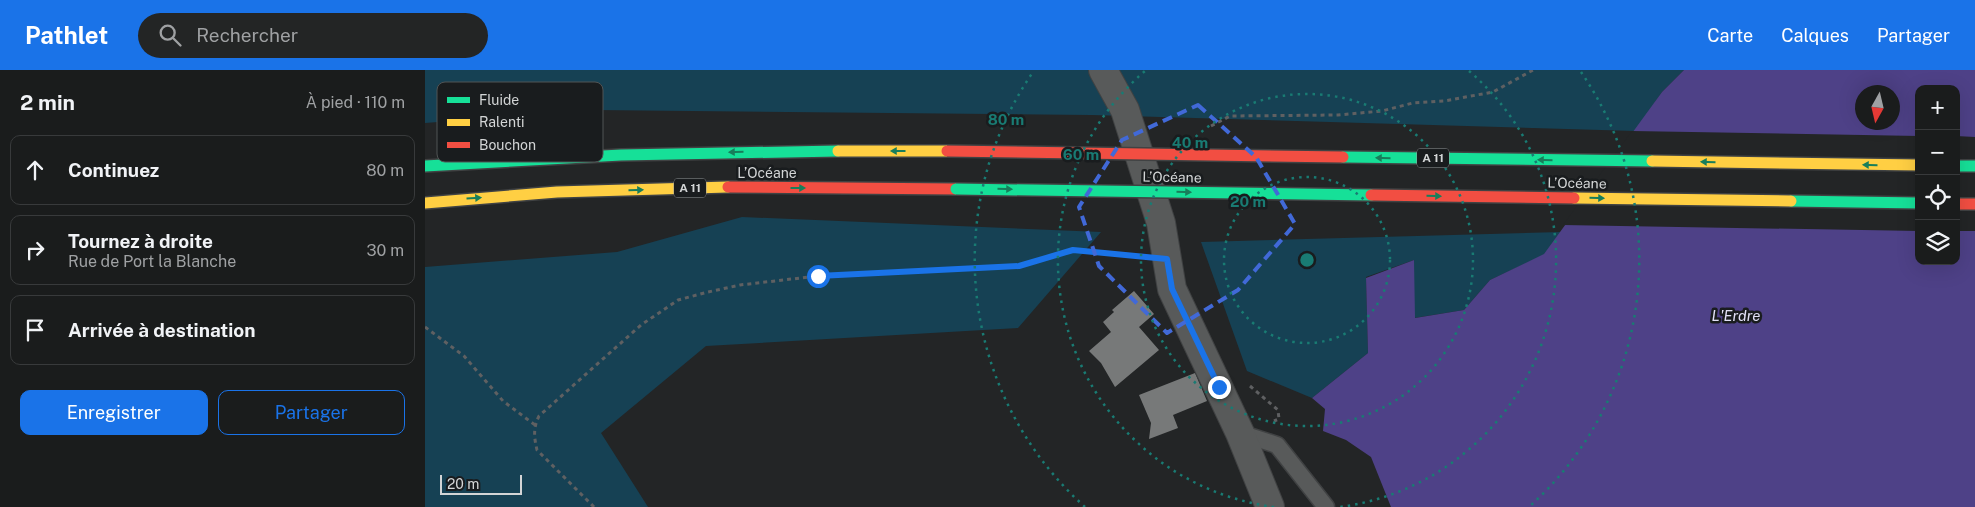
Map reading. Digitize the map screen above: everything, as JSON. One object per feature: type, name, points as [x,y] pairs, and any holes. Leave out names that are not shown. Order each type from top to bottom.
[{"type":"highway","name":"L’Océane","points":[[603,155],[769,151],[947,151],[1915,165]]},
{"type":"highway","name":"L’Océane","points":[[425,166],[479,162]]},
{"type":"highway","points":[[1960,166],[1975,166]]},
{"type":"highway","name":"L’Océane","points":[[425,203],[543,194],[698,188],[956,189],[1915,203]]},
{"type":"highway","points":[[1960,204],[1975,204]]},
{"type":"street","points":[[1103,70],[1125,110],[1161,223],[1172,289],[1240,433],[1270,507]]},
{"type":"lane","points":[[1240,433],[1277,445],[1326,507]]},
{"type":"path","points":[[594,507],[537,450],[534,438],[535,425],[539,416],[641,325],[678,300],[740,286],[818,276],[1019,266],[1073,250],[1167,259]]},
{"type":"path","points":[[425,327],[464,356],[503,401],[535,425]]},
{"type":"highlighted area","points":[[1198,105],[1256,157],[1295,224],[1238,290],[1167,333],[1099,266],[1079,207],[1122,140]]},
{"type":"shaded area","points":[[425,70],[1684,70],[1662,92],[1635,131],[1092,115],[603,110],[603,82],[437,82],[437,122],[425,123]]},
{"type":"shaded area","points":[[742,217],[1101,232],[1018,328],[706,346],[601,433],[648,507],[425,507],[425,267],[617,252]]},
{"type":"shaded area","points":[[1561,232],[1544,255],[1490,280],[1464,310],[1414,318],[1414,260],[1366,277],[1368,353],[1312,398],[1247,371],[1201,242]]},
{"type":"water","name":"L'Erdre","points":[[1684,70],[1975,70],[1975,507],[1391,507],[1371,457],[1346,440],[1323,431],[1325,409],[1312,398],[1368,353],[1366,278],[1414,260],[1415,318],[1464,310],[1490,280],[1544,254],[1662,92]]},
{"type":"pier","points":[[1632,131],[1915,136],[1915,231],[1563,225]]},
{"type":"pier","points":[[1960,136],[1975,137],[1975,231],[1960,231]]},
{"type":"building","points":[[1134,291],[1154,314],[1139,327],[1159,350],[1115,387],[1101,363],[1089,351],[1111,332],[1103,322],[1114,312],[1112,310]]},
{"type":"building","points":[[1195,373],[1207,401],[1173,415],[1178,428],[1149,439],[1151,423],[1139,395]]},
{"type":"traffic: fast","points":[[603,156],[838,151]]},
{"type":"traffic: fast","points":[[1343,157],[1652,161]]},
{"type":"traffic: fast","points":[[425,166],[496,162]]},
{"type":"traffic: fast","points":[[1960,166],[1975,166]]},
{"type":"traffic: fast","points":[[956,189],[1371,195]]},
{"type":"traffic: fast","points":[[1791,201],[1915,203]]},
{"type":"traffic: slow","points":[[838,151],[947,151]]},
{"type":"traffic: slow","points":[[1652,161],[1915,165]]},
{"type":"traffic: slow","points":[[425,203],[557,192],[728,187]]},
{"type":"traffic: slow","points":[[1574,198],[1791,201]]},
{"type":"traffic: jam","points":[[947,151],[1343,157]]},
{"type":"traffic: jam","points":[[728,187],[956,189]]},
{"type":"traffic: jam","points":[[1371,195],[1574,198]]},
{"type":"traffic: jam","points":[[1960,204],[1975,204]]},
{"type":"route","points":[[818,276],[1019,266],[1073,250],[1167,259],[1172,289],[1219,387]]}]
